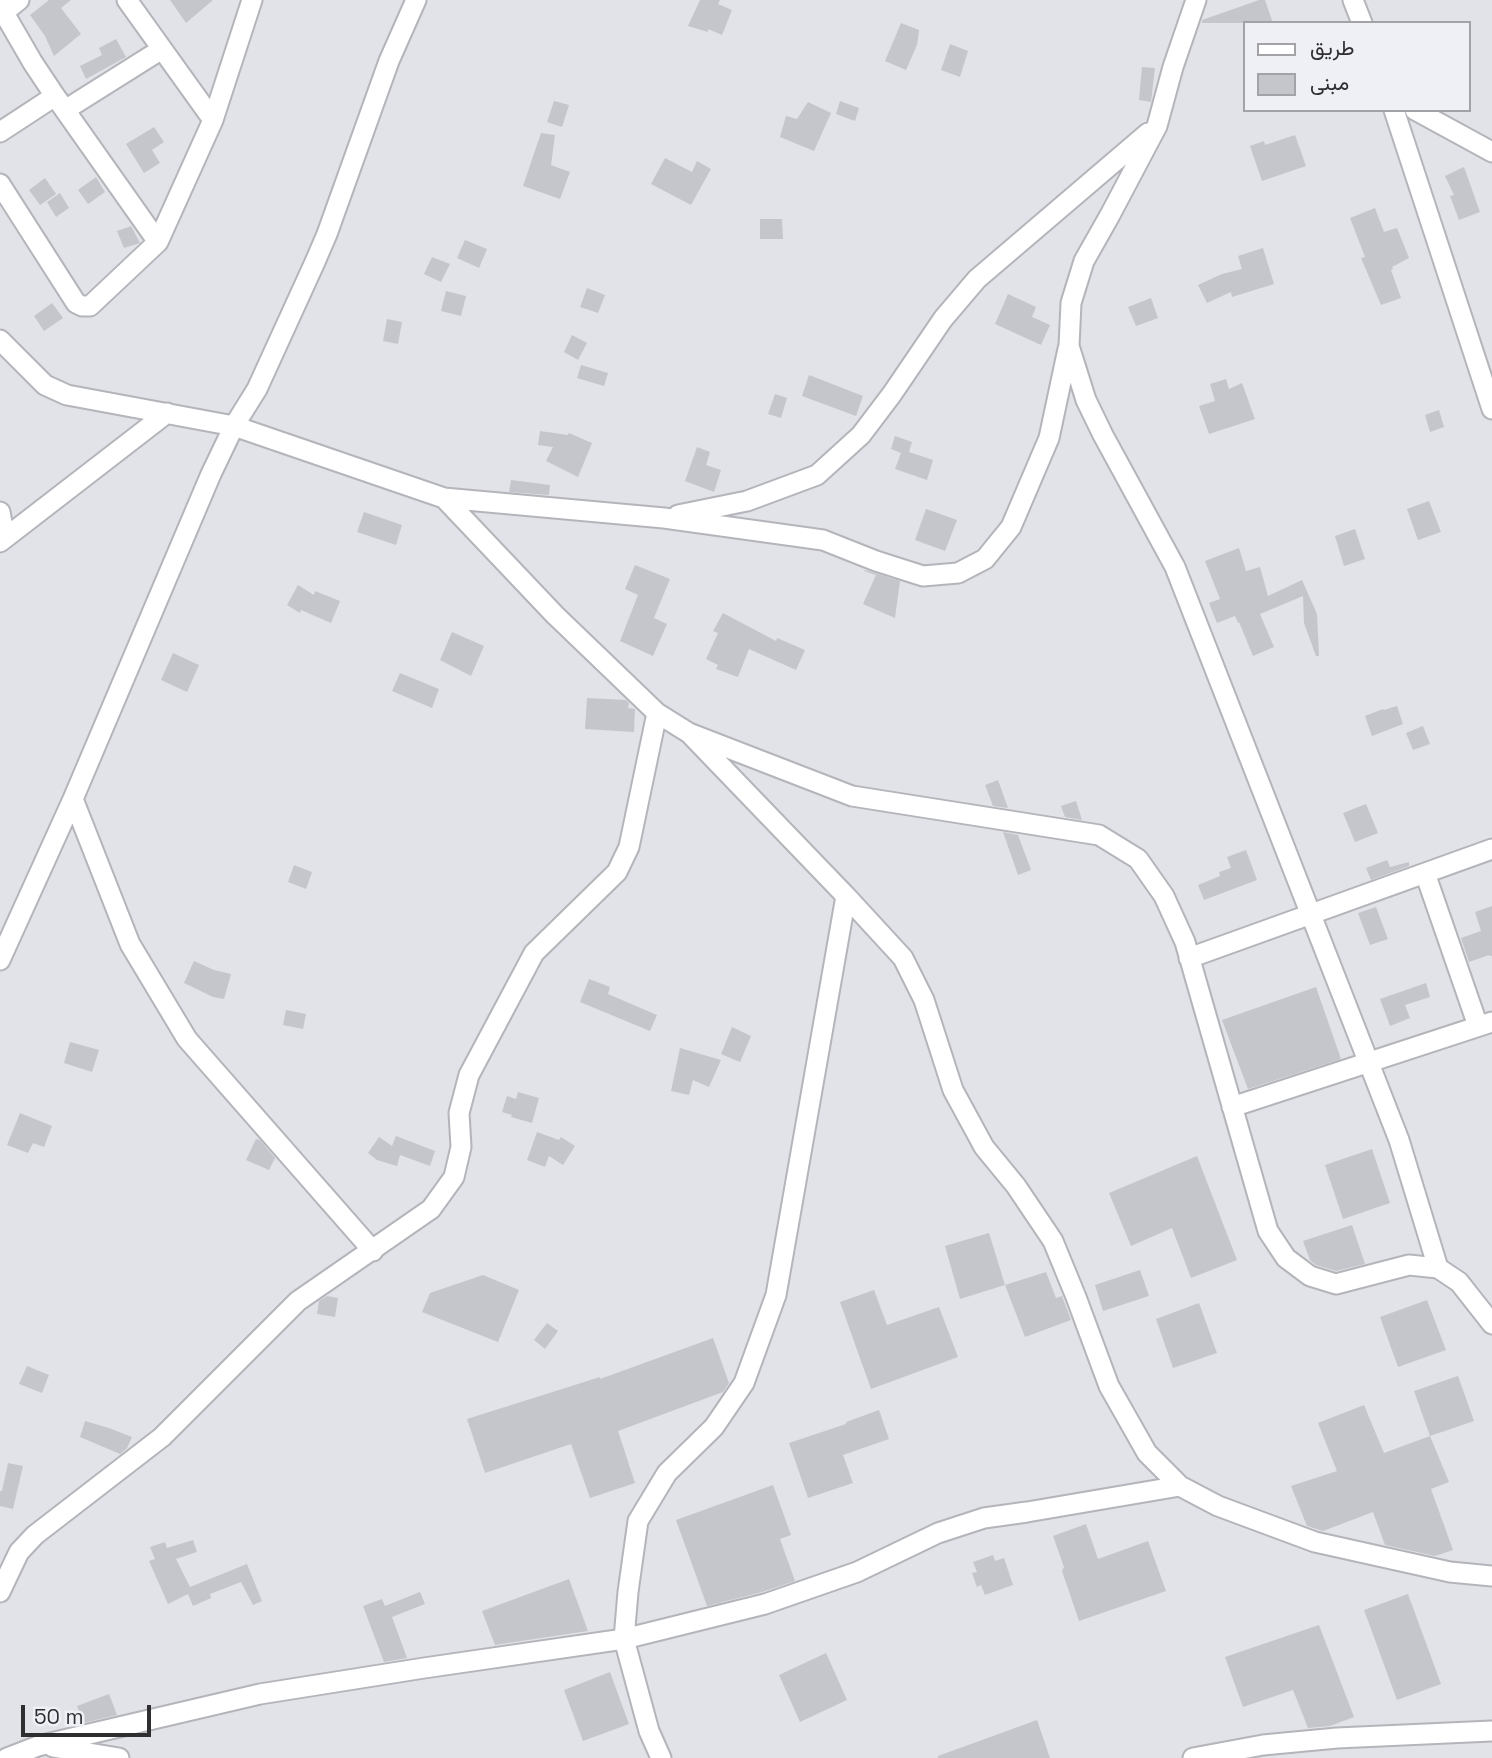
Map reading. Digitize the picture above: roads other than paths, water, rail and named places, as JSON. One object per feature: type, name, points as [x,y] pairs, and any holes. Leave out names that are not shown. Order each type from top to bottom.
[{"type":"street","points":[[127,0],[213,121]]},
{"type":"street","points":[[0,184],[76,303],[90,306],[158,242],[213,121],[252,0]]},
{"type":"street","points":[[0,960],[73,799],[211,474],[234,426],[257,389],[327,234],[389,61],[416,0]]},
{"type":"street","points":[[0,340],[45,385],[66,395],[234,426],[444,498],[664,518],[823,540],[923,576],[958,573],[985,559],[1011,527],[1049,438],[1069,346],[1071,303],[1084,261],[1157,125],[1196,0]]},
{"type":"street","points":[[1353,0],[1361,21]]},
{"type":"street","points":[[8,6],[33,63],[158,242]]},
{"type":"street","points":[[0,132],[162,49]]},
{"type":"street","points":[[1395,112],[1492,409]]},
{"type":"street","points":[[1419,112],[1492,152]]},
{"type":"street","points":[[664,518],[747,501],[817,475],[861,435],[943,319],[977,279],[1157,125]]},
{"type":"street","points":[[1069,346],[1086,400],[1175,567],[1398,1140],[1438,1268]]},
{"type":"street","points":[[0,541],[167,413]]},
{"type":"street","points":[[444,498],[555,615],[657,713],[689,733],[852,796],[1099,835],[1138,859],[1164,897],[1185,942],[1268,1231],[1286,1258],[1310,1276],[1335,1283],[1409,1265],[1438,1268],[1459,1282],[1489,1314]]},
{"type":"street","points":[[0,512],[4,528],[0,541]]},
{"type":"street","points":[[0,1592],[19,1552],[35,1535],[162,1437],[298,1301],[431,1209],[454,1177],[461,1147],[459,1113],[469,1074],[534,953],[617,872],[629,847],[657,713]]},
{"type":"street","points":[[689,733],[903,958],[924,1000],[953,1090],[984,1147],[1016,1186],[1053,1241],[1109,1386],[1147,1453],[1180,1486],[1217,1506],[1315,1542],[1451,1572],[1492,1576]]},
{"type":"street","points":[[73,799],[130,944],[187,1039],[373,1251]]},
{"type":"street","points":[[1189,958],[1492,849]]},
{"type":"street","points":[[1232,1107],[1485,1024],[1425,873]]},
{"type":"street","points":[[661,1758],[649,1731],[624,1639],[638,1521],[667,1473],[714,1427],[744,1382],[776,1295],[846,896]]},
{"type":"street","points":[[7,1758],[38,1746],[260,1694],[624,1639],[778,1600],[857,1572],[938,1533],[984,1518],[1180,1486]]},
{"type":"street","points":[[1193,1758],[1263,1745],[1336,1738],[1492,1731]]},
{"type":"street","points":[[38,1746],[119,1758]]}]
